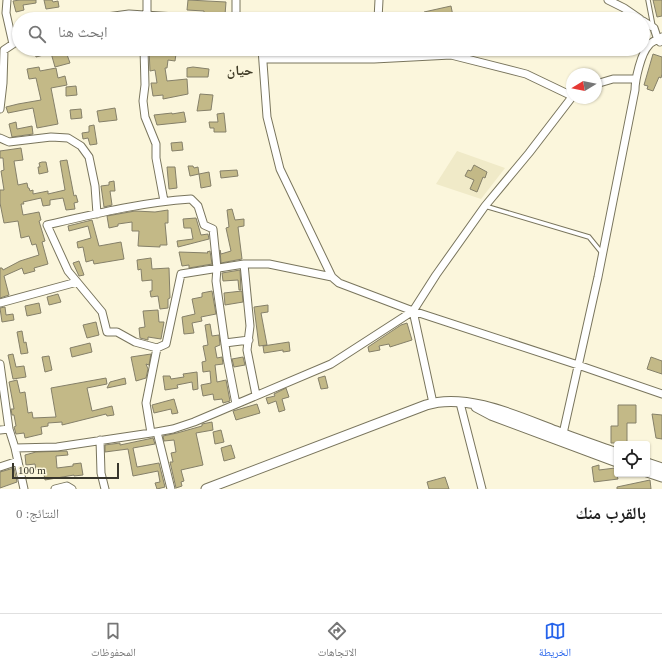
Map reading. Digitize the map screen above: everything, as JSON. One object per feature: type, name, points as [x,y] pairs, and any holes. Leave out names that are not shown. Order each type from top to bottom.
[{"type":"street","points":[[7,0],[6,13],[12,30]]},
{"type":"street","points":[[147,0],[147,12]]},
{"type":"street","points":[[236,0],[236,12]]},
{"type":"street","points":[[378,12],[379,0]]},
{"type":"street","points":[[608,0],[630,12]]},
{"type":"street","points":[[650,25],[654,28],[661,40],[650,44]]},
{"type":"street","points":[[0,109],[3,83],[2,49],[12,44]]},
{"type":"street","points":[[144,56],[145,85],[143,101],[145,117],[156,144],[156,158],[164,201]]},
{"type":"street","points":[[263,56],[267,117],[280,170],[332,277],[339,283],[413,311],[662,394]]},
{"type":"street","points":[[263,59],[374,59],[432,56]]},
{"type":"street","points":[[455,56],[526,74],[566,94]]},
{"type":"street","points":[[562,438],[602,254],[635,90],[635,79],[643,56]]},
{"type":"street","points":[[602,83],[613,80],[635,79]]},
{"type":"street","points":[[15,448],[57,447],[173,429],[194,422],[331,364],[413,311],[436,275],[485,206],[529,153],[567,104]]},
{"type":"street","points":[[0,138],[9,142],[51,137],[68,138],[81,146],[89,157],[95,186],[97,214]]},
{"type":"street","points":[[236,404],[216,281],[217,268],[213,229],[204,225],[198,206],[191,199],[164,201],[47,225],[68,272],[102,312],[107,332],[117,332],[135,342],[157,348],[166,344],[181,274],[217,268],[244,264],[269,264],[332,277]]},
{"type":"street","points":[[244,264],[250,326],[247,350],[256,395]]},
{"type":"street","points":[[0,304],[77,282]]},
{"type":"street","points":[[413,311],[433,403]]},
{"type":"street","points":[[225,343],[248,340]]},
{"type":"street","points":[[157,348],[146,403],[171,489]]},
{"type":"street","points":[[0,364],[9,429],[15,448],[24,489]]},
{"type":"street","points":[[206,489],[433,403],[446,401],[473,405],[486,413],[562,438],[614,452]]},
{"type":"street","points":[[460,402],[482,489]]},
{"type":"street","points":[[0,430],[9,429]]},
{"type":"street","points":[[562,438],[614,461]]},
{"type":"street","points":[[100,440],[101,473],[105,489]]},
{"type":"street","points":[[0,467],[18,461]]},
{"type":"street","points":[[650,464],[662,468]]},
{"type":"street","points":[[650,473],[662,477]]},
{"type":"street","points":[[55,489],[67,486],[72,489]]},
{"type":"lane","points":[[648,0],[654,28]]},
{"type":"lane","points":[[485,206],[589,237],[602,254]]},
{"type":"shaded area","points":[[457,151],[505,168],[481,199],[436,184]]},
{"type":"building","points":[[36,0],[36,3],[23,5],[24,10],[16,12],[13,1]]},
{"type":"building","points":[[44,0],[52,0],[53,2],[58,1],[59,7],[46,9]]},
{"type":"building","points":[[188,0],[226,2],[225,12],[187,10]]},
{"type":"building","points":[[653,0],[662,0],[662,16],[657,17]]},
{"type":"building","points":[[451,6],[452,12],[424,12]]},
{"type":"building","points":[[653,54],[662,57],[662,74],[661,78],[659,77],[653,91],[647,89],[648,86],[644,85]]},
{"type":"building","points":[[52,56],[68,56],[70,63],[55,67]]},
{"type":"building","points":[[149,56],[176,56],[175,61],[168,60],[167,68],[165,68],[167,81],[187,79],[188,94],[163,99],[163,95],[153,96],[151,83],[157,83],[155,70],[150,71]]},
{"type":"building","points":[[39,67],[40,71],[56,68],[58,78],[65,76],[67,85],[51,88],[58,124],[37,128],[33,108],[8,113],[6,107],[41,100],[36,78],[29,79],[27,69]]},
{"type":"building","points":[[193,67],[209,69],[208,77],[187,77],[187,68]]},
{"type":"building","points":[[76,86],[77,95],[66,96],[66,87]]},
{"type":"building","points":[[200,94],[213,95],[211,110],[197,111]]},
{"type":"building","points":[[115,108],[117,120],[99,122],[97,111]]},
{"type":"building","points":[[81,109],[82,118],[71,119],[70,110]]},
{"type":"building","points":[[184,112],[186,122],[157,125],[154,115],[172,114]]},
{"type":"building","points":[[224,113],[226,132],[214,132],[214,128],[210,128],[209,122],[218,122],[217,114]]},
{"type":"building","points":[[16,122],[17,129],[32,126],[33,134],[12,137],[9,124]]},
{"type":"building","points":[[94,125],[97,144],[90,145],[88,138],[83,139],[82,133],[89,132],[89,126]]},
{"type":"building","points":[[182,142],[183,150],[172,151],[171,143]]},
{"type":"building","points":[[21,148],[23,160],[14,161],[18,185],[27,183],[30,191],[33,190],[33,194],[48,191],[48,194],[65,190],[60,161],[67,160],[74,196],[76,195],[78,202],[74,203],[75,209],[66,210],[63,198],[50,200],[50,205],[43,206],[41,198],[23,202],[24,204],[21,204],[23,215],[39,212],[41,220],[39,221],[45,241],[42,242],[48,264],[34,268],[35,271],[24,274],[22,268],[4,276],[9,295],[0,298],[0,268],[3,270],[20,261],[39,255],[36,244],[32,245],[29,236],[21,238],[18,221],[4,223],[0,203],[0,190],[4,190],[1,171],[4,170],[3,158],[0,158],[0,151]]},
{"type":"building","points":[[46,162],[48,172],[39,174],[39,163]]},
{"type":"building","points":[[474,165],[487,172],[485,178],[483,177],[477,192],[470,189],[474,180],[465,176],[468,170],[471,171]]},
{"type":"building","points":[[188,166],[193,166],[194,168],[198,167],[199,174],[190,176]]},
{"type":"building","points":[[167,167],[175,167],[177,188],[169,189]]},
{"type":"building","points":[[237,170],[238,176],[221,178],[220,171]]},
{"type":"building","points":[[209,172],[211,186],[201,188],[199,174]]},
{"type":"building","points":[[114,181],[115,191],[110,191],[112,205],[104,207],[101,186],[109,185],[109,182]]},
{"type":"building","points":[[232,209],[235,220],[244,219],[244,226],[238,227],[242,259],[221,263],[220,250],[221,254],[231,251],[226,228],[229,227],[227,210]]},
{"type":"building","points":[[168,210],[168,223],[165,223],[167,245],[160,245],[160,247],[138,246],[139,231],[132,231],[132,222],[118,224],[118,226],[109,228],[107,216],[135,211],[155,212]]},
{"type":"building","points":[[196,218],[201,235],[208,234],[209,239],[178,247],[177,241],[193,239],[191,228],[184,228],[183,219]]},
{"type":"building","points":[[92,220],[99,246],[121,242],[124,259],[94,264],[93,260],[86,262],[83,247],[78,248],[77,242],[91,238],[88,226],[69,231],[68,226]]},
{"type":"building","points":[[210,251],[212,264],[189,268],[189,265],[182,266],[179,252],[208,253],[207,252]]},
{"type":"building","points":[[151,258],[152,269],[169,268],[170,298],[168,299],[168,308],[160,309],[158,296],[151,297],[150,291],[152,291],[152,280],[142,281],[141,269],[138,270],[137,260]]},
{"type":"building","points":[[79,261],[84,275],[79,276],[73,263]]},
{"type":"building","points":[[240,270],[241,290],[239,290],[238,280],[223,281],[222,273]]},
{"type":"building","points":[[212,291],[216,314],[201,317],[202,321],[192,323],[194,333],[184,334],[182,317],[195,314],[192,299],[202,297],[202,293]]},
{"type":"building","points":[[242,291],[243,302],[225,305],[224,293]]},
{"type":"building","points":[[58,294],[61,302],[49,305],[47,297]]},
{"type":"building","points":[[39,303],[41,313],[27,316],[25,306]]},
{"type":"building","points":[[268,305],[268,312],[261,313],[267,345],[259,346],[254,307]]},
{"type":"building","points":[[5,307],[6,315],[13,314],[14,320],[2,322],[0,308]]},
{"type":"building","points":[[158,310],[159,322],[164,322],[161,339],[148,337],[148,340],[140,338],[139,328],[145,327],[143,311]]},
{"type":"building","points":[[96,322],[99,335],[87,338],[83,325]]},
{"type":"building","points":[[407,323],[412,340],[390,347],[389,344],[379,346],[380,350],[369,352],[368,347],[401,325]]},
{"type":"building","points":[[210,324],[212,336],[219,335],[220,345],[215,347],[217,358],[222,357],[223,364],[215,365],[217,382],[226,380],[230,401],[223,403],[222,399],[214,400],[213,394],[203,396],[201,385],[211,383],[210,371],[203,372],[202,362],[206,361],[203,346],[208,345],[205,325]]},
{"type":"building","points":[[22,331],[24,343],[26,342],[28,353],[21,354],[17,332]]},
{"type":"building","points":[[289,342],[290,351],[283,352],[283,350],[264,353],[263,346]]},
{"type":"building","points":[[90,343],[92,352],[72,357],[70,348]]},
{"type":"building","points":[[13,354],[16,367],[24,366],[26,377],[13,379],[8,355]]},
{"type":"building","points":[[151,354],[149,365],[146,364],[148,369],[146,378],[136,381],[131,357]]},
{"type":"building","points":[[49,356],[52,370],[45,372],[42,357]]},
{"type":"building","points":[[243,357],[245,365],[234,367],[232,359]]},
{"type":"building","points":[[651,357],[662,361],[662,374],[647,369]]},
{"type":"building","points":[[197,372],[198,389],[193,390],[192,382],[177,385],[178,388],[165,390],[163,376],[170,376],[171,379],[184,377],[183,374]]},
{"type":"building","points":[[325,376],[328,388],[321,389],[318,378]]},
{"type":"building","points":[[106,378],[107,384],[87,388],[92,411],[112,406],[114,415],[107,416],[106,414],[62,425],[62,422],[48,423],[48,426],[41,427],[42,434],[25,438],[24,433],[16,434],[14,427],[16,426],[14,415],[12,415],[11,409],[14,409],[9,382],[17,380],[20,393],[25,392],[28,413],[32,412],[33,418],[56,417],[51,388]]},
{"type":"building","points":[[125,378],[126,384],[107,388],[110,382]]},
{"type":"building","points":[[286,388],[289,397],[282,399],[285,410],[279,412],[276,401],[268,404],[266,398],[275,396],[274,394]]},
{"type":"building","points":[[174,399],[178,413],[172,414],[171,409],[154,413],[152,405]]},
{"type":"building","points":[[257,404],[260,413],[236,420],[233,411]]},
{"type":"building","points":[[618,405],[636,405],[636,423],[627,423],[627,441],[614,441],[614,443],[611,443],[611,426],[618,426]]},
{"type":"building","points":[[652,414],[662,415],[662,439],[656,438]]},
{"type":"building","points":[[212,422],[213,430],[196,433],[203,465],[181,470],[184,481],[181,482],[182,486],[176,488],[170,462],[173,462],[171,453],[176,452],[174,440],[164,441],[163,436]]},
{"type":"building","points":[[221,430],[224,442],[215,444],[213,432]]},
{"type":"building","points":[[153,438],[155,444],[133,448],[137,467],[159,463],[165,487],[157,489],[155,483],[160,482],[158,471],[133,476],[128,449],[105,452],[105,445],[120,443],[120,445]]},
{"type":"building","points":[[231,445],[235,458],[224,461],[221,448]]},
{"type":"building","points":[[67,451],[68,455],[56,456],[57,468],[73,466],[73,464],[81,463],[83,475],[45,480],[43,469],[36,470],[35,464],[26,465],[25,455],[36,452]]},
{"type":"building","points":[[599,465],[599,470],[614,468],[614,477],[617,477],[618,479],[594,482],[592,467]]},
{"type":"building","points":[[14,468],[17,482],[0,488],[0,472]]},
{"type":"building","points":[[445,477],[449,489],[429,489],[427,482]]},
{"type":"building","points":[[650,480],[651,489],[617,489],[617,487]]},
{"type":"district","name":"حيان","points":[[240,70]]}]
